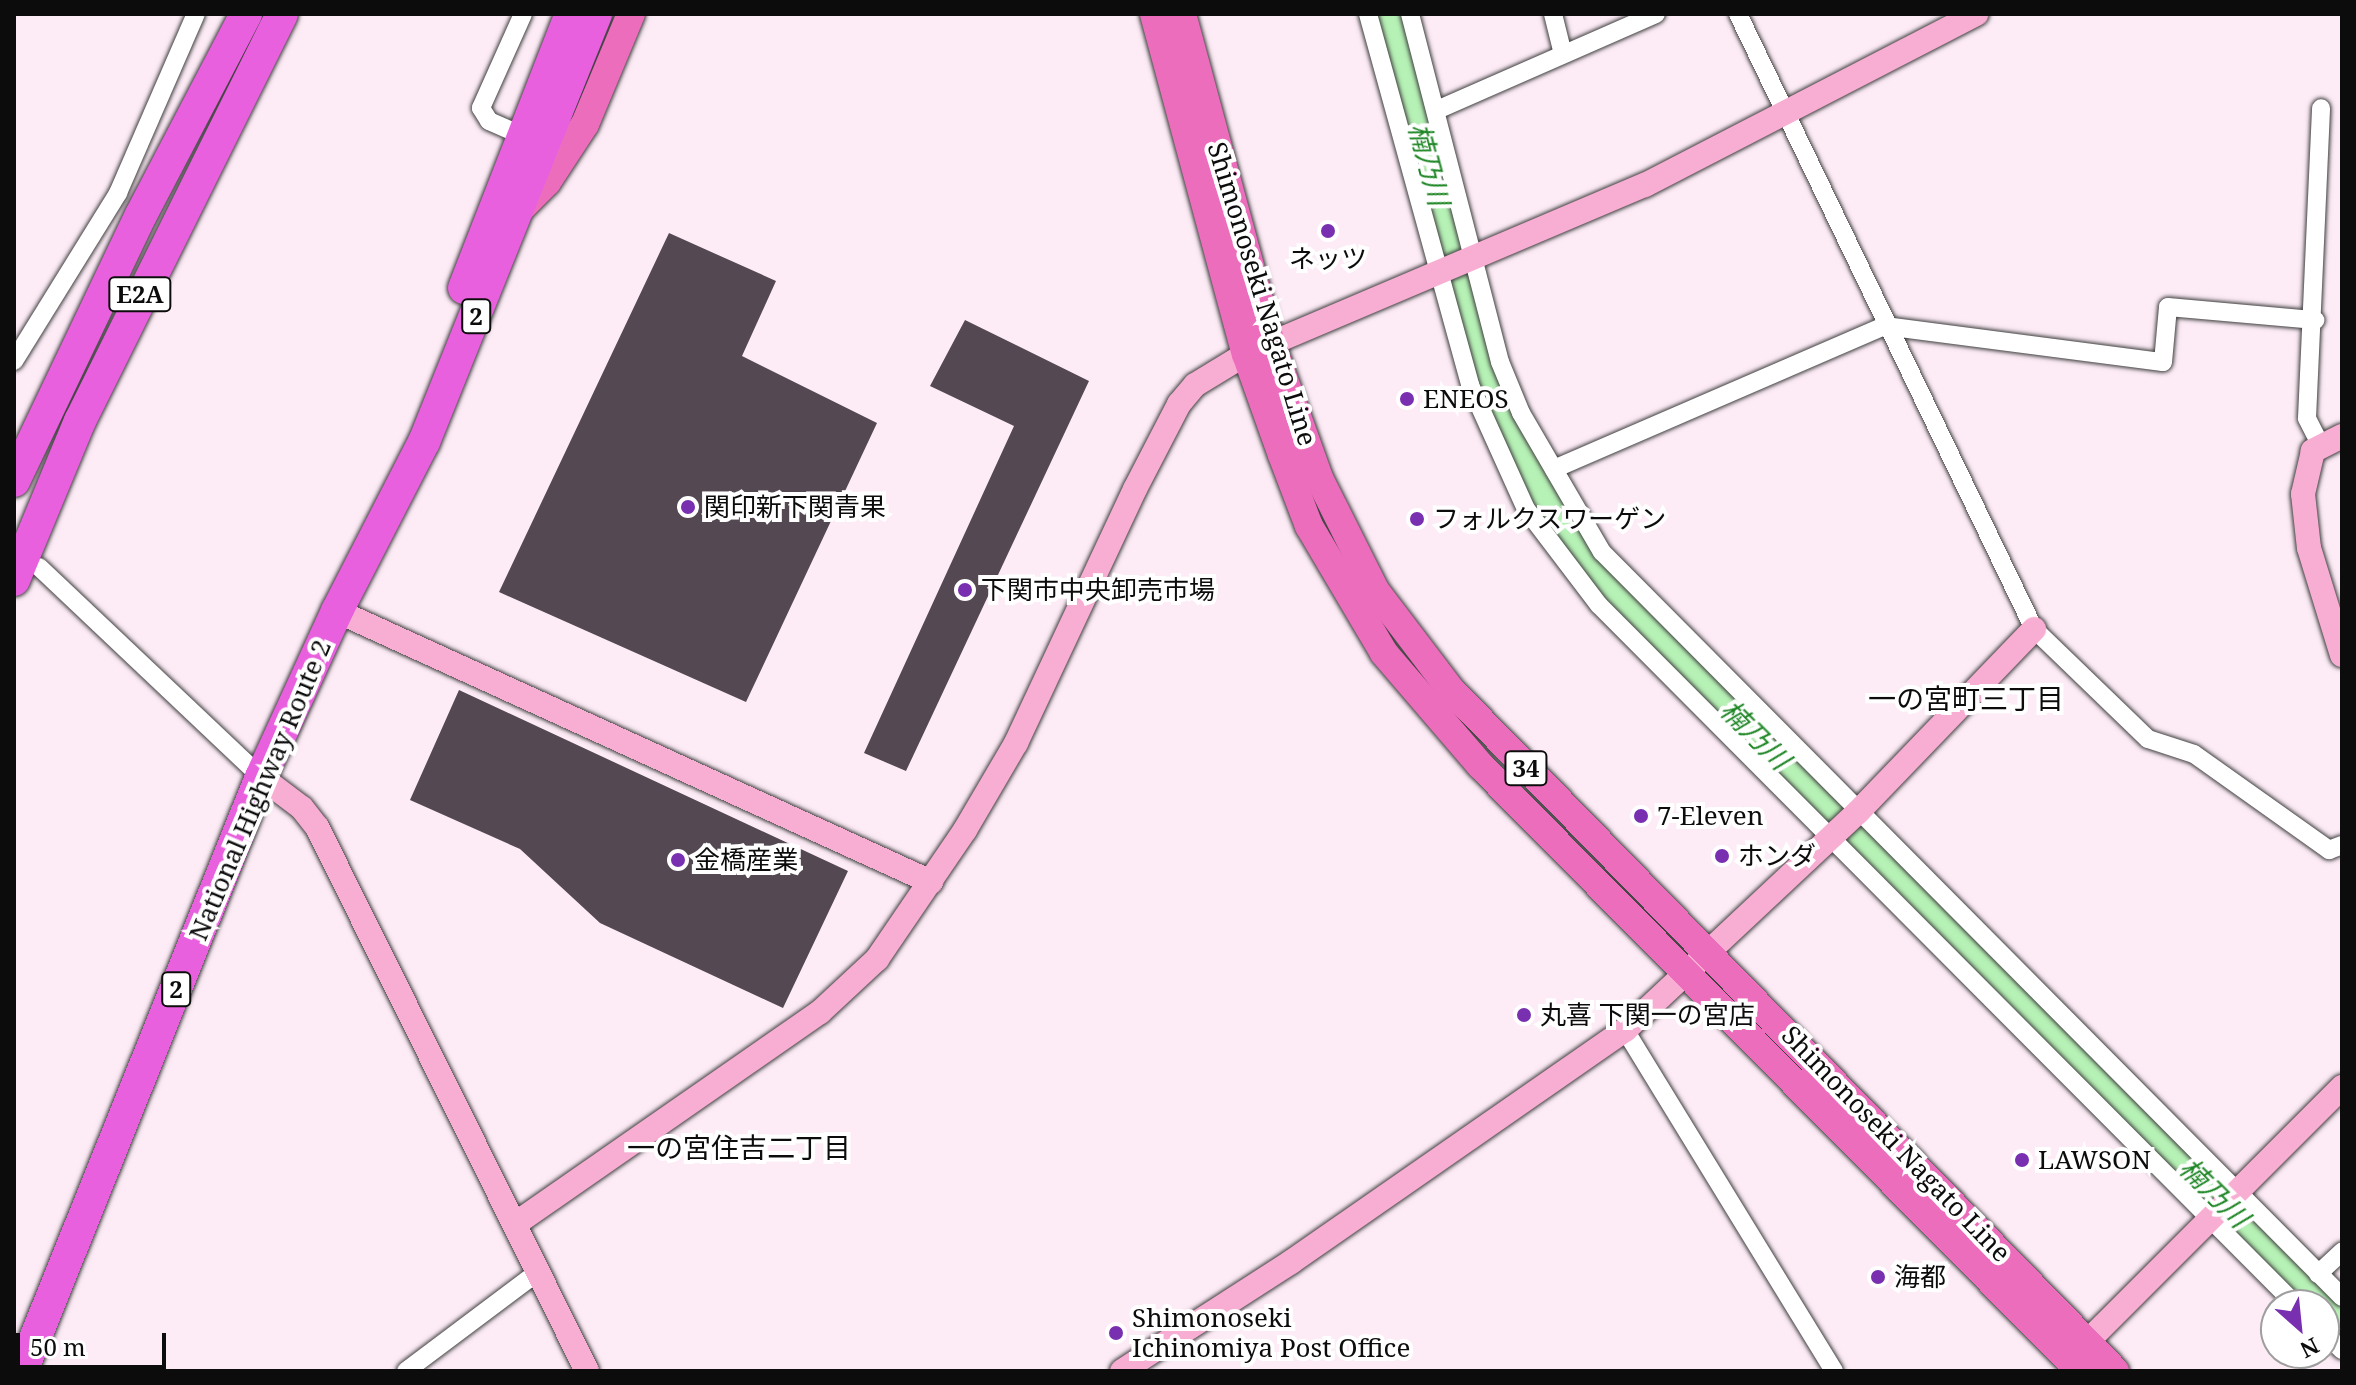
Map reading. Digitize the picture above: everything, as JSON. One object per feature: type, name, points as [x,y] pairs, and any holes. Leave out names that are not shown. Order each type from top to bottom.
[{"type":"highway","name":"E2A","points":[[14,481],[141,215],[246,14]]},
{"type":"highway","name":"E2A","points":[[26,574],[86,407],[282,14]]},
{"type":"highway","name":"National Highway Route 2","points":[[337,611],[424,442],[520,209],[534,141],[571,14]]},
{"type":"highway","name":"National Highway Route 2","points":[[22,1371],[261,777],[337,611],[534,141],[596,14]]},
{"type":"main road","points":[[520,209],[547,182],[585,124],[631,14]]},
{"type":"main road","name":"Shimonoseki Nagato Line","points":[[1154,14],[1259,349],[1309,526],[1384,653],[1480,765],[1699,965],[2079,1357],[2115,1371]]},
{"type":"main road","name":"Shimonoseki Nagato Line","points":[[1182,14],[1259,349]]},
{"type":"street","points":[[14,361],[118,193],[196,14]]},
{"type":"street","points":[[523,14],[481,108],[489,121],[534,141]]},
{"type":"street","points":[[1368,14],[1442,272],[1470,385],[1526,509],[1585,590],[2281,1289]]},
{"type":"street","points":[[1410,14],[1500,362],[1521,413],[1602,552],[1855,814],[2342,1297]]},
{"type":"street","points":[[1553,14],[1563,54]]},
{"type":"street","points":[[1437,110],[1656,14]]},
{"type":"street","points":[[1738,14],[1885,326],[2034,629],[2148,739],[2194,754],[2329,850],[2342,845]]},
{"type":"street","points":[[515,1224],[820,1012],[877,959],[931,882],[1016,743],[1179,404],[1216,368],[1645,185],[1977,14]]},
{"type":"street","points":[[2321,108],[2315,320],[2307,418],[2331,440],[2307,464],[2304,513],[2342,655]]},
{"type":"street","points":[[1554,469],[1885,326],[2163,362],[2168,307],[2315,320]]},
{"type":"street","points":[[26,574],[261,777],[302,808],[317,827],[587,1371]]},
{"type":"street","points":[[337,611],[931,882]]},
{"type":"street","points":[[1122,1371],[1151,1362],[1625,1030],[1699,965],[1831,838],[2034,629]]},
{"type":"street","points":[[1625,1030],[1834,1371]]},
{"type":"street","points":[[2079,1357],[2211,1217],[2342,1087]]},
{"type":"street","points":[[2318,1274],[2342,1252]]},
{"type":"street","points":[[406,1371],[538,1272]]},
{"type":"building","name":"関印新下関青果","points":[[669,233],[776,281],[742,356],[877,423],[746,702],[499,592]]},
{"type":"building","name":"下関市中央卸売市場","points":[[965,320],[1089,381],[906,771],[864,753],[1014,426],[930,386]]},
{"type":"building","name":"金橋産業","points":[[459,690],[848,871],[783,1008],[600,923],[520,849],[410,800]]},
{"type":"waterway","name":"楠乃川","points":[[1389,14],[1488,379],[1543,497],[1601,580],[2342,1319]]},
{"type":"place","name":"ネッツ","points":[[1328,231]]},
{"type":"place","name":"ENEOS","points":[[1407,399]]},
{"type":"place","name":"関印新下関青果","points":[[688,507]]},
{"type":"place","name":"フォルクスワーゲン","points":[[1417,519]]},
{"type":"place","name":"下関市中央卸売市場","points":[[965,590]]},
{"type":"place","name":"7-Eleven","points":[[1641,816]]},
{"type":"place","name":"ホンダ","points":[[1722,856]]},
{"type":"place","name":"金橋産業","points":[[678,860]]},
{"type":"place","name":"丸喜 下関一の宮店","points":[[1524,1015]]},
{"type":"place","name":"LAWSON","points":[[2022,1160]]},
{"type":"place","name":"海都","points":[[1878,1277]]},
{"type":"place","name":"Shimonoseki Ichinomiya Post Office","points":[[1116,1333]]},
{"type":"district","name":"一の宮町三丁目","points":[[1966,698]]},
{"type":"district","name":"一の宮住吉二丁目","points":[[739,1147]]}]
